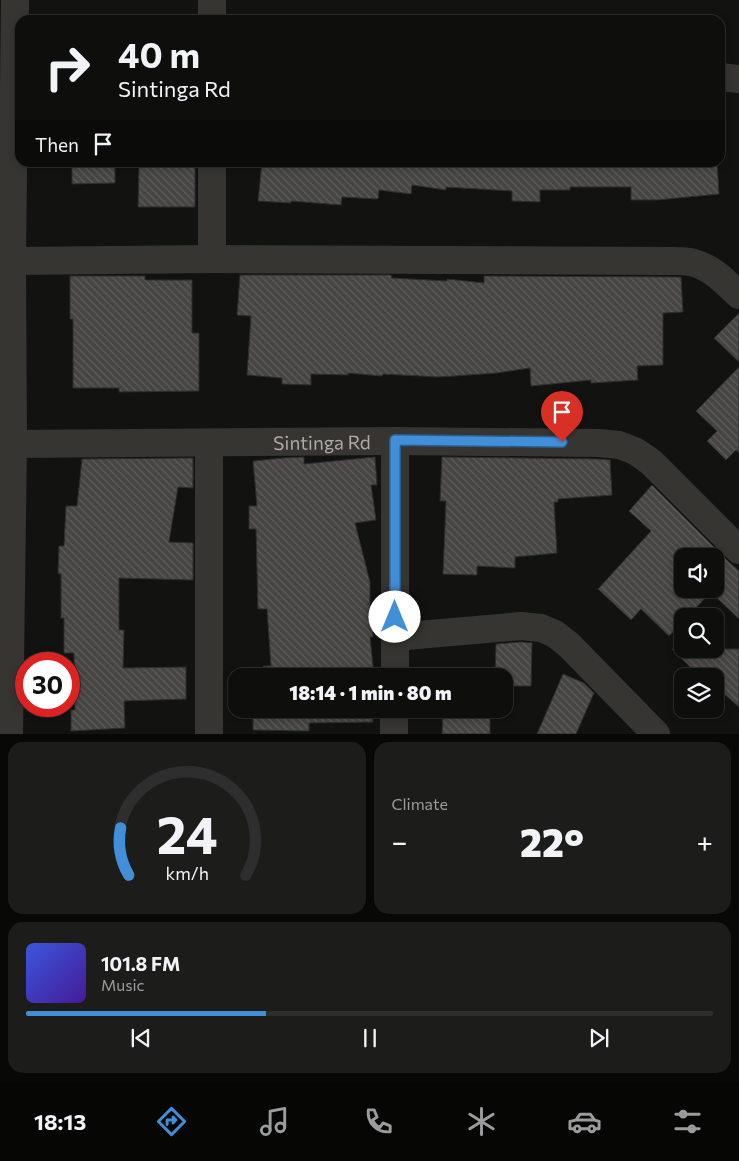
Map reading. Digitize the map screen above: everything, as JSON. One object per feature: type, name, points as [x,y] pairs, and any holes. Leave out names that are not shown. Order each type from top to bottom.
[{"type":"street","points":[[9,734],[13,444],[12,261],[15,0]]},
{"type":"street","points":[[212,0],[212,15]]},
{"type":"street","points":[[725,78],[739,79]]},
{"type":"street","points":[[212,167],[212,259]]},
{"type":"street","points":[[12,261],[212,259],[674,261],[693,262],[707,267],[722,278],[739,295]]},
{"type":"street","points":[[395,440],[395,668]]},
{"type":"street","name":"Sintinga Rd","points":[[13,444],[395,440],[599,442],[619,445],[635,451],[651,462],[739,550]]},
{"type":"street","points":[[209,443],[209,734]]},
{"type":"street","points":[[395,637],[521,626],[541,628],[556,634],[569,645],[656,734]]},
{"type":"street","points":[[394,718],[394,734]]},
{"type":"building","points":[[72,167],[115,167],[115,183],[72,184]]},
{"type":"building","points":[[139,167],[195,167],[195,207],[138,207]]},
{"type":"building","points":[[261,167],[717,167],[719,194],[657,200],[631,200],[631,187],[570,187],[570,190],[540,190],[540,202],[512,201],[512,191],[446,187],[446,190],[412,185],[411,194],[379,190],[378,199],[342,197],[341,205],[291,201],[291,203],[258,201]]},
{"type":"building","points":[[240,275],[390,275],[392,276],[391,278],[447,281],[447,279],[484,283],[484,276],[681,277],[683,312],[663,313],[663,365],[637,366],[638,380],[591,383],[591,380],[531,386],[530,368],[497,373],[439,377],[383,374],[382,376],[348,373],[348,375],[311,374],[311,385],[282,384],[282,378],[247,375],[251,316],[237,315]]},
{"type":"building","points":[[70,276],[145,276],[145,280],[192,280],[192,333],[199,333],[199,391],[119,392],[119,388],[73,388],[73,319],[70,319]]},
{"type":"building","points":[[739,313],[739,362],[714,338]]},
{"type":"building","points":[[739,367],[739,453],[736,450],[726,460],[707,441],[717,431],[696,411]]},
{"type":"building","points":[[304,457],[304,464],[375,457],[377,485],[371,485],[376,520],[355,523],[370,582],[373,637],[370,637],[373,668],[263,668],[263,666],[271,666],[267,609],[258,609],[256,529],[249,529],[249,506],[257,506],[253,461]]},
{"type":"building","points":[[442,457],[610,460],[612,495],[558,499],[558,502],[554,502],[557,553],[515,557],[515,568],[477,566],[477,575],[443,574],[446,501],[440,501]]},
{"type":"building","points":[[193,458],[193,488],[178,487],[169,542],[193,543],[193,580],[119,578],[119,630],[124,630],[123,668],[186,667],[186,699],[124,701],[125,728],[71,731],[71,717],[80,717],[80,652],[64,652],[64,618],[61,618],[61,574],[58,574],[59,546],[64,546],[66,506],[77,506],[82,459]]},
{"type":"building","points":[[652,485],[715,548],[674,548],[674,598],[705,598],[696,608],[674,608],[674,631],[669,636],[641,609],[631,620],[598,589],[651,531],[629,511]]},
{"type":"building","points":[[724,557],[739,571],[739,619],[717,598],[724,598]]},
{"type":"building","points":[[532,643],[531,686],[513,686],[513,668],[495,668],[496,644]]},
{"type":"building","points":[[724,649],[739,649],[739,707],[724,694],[724,668],[691,668],[681,658],[724,658]]},
{"type":"building","points":[[563,674],[584,683],[594,693],[576,734],[537,734]]},
{"type":"building","points":[[253,718],[373,718],[373,722],[309,723],[309,731],[253,730]]},
{"type":"building","points":[[443,718],[490,718],[490,734],[442,734]]},
{"type":"route","points":[[395,617],[395,440],[562,442]]}]
